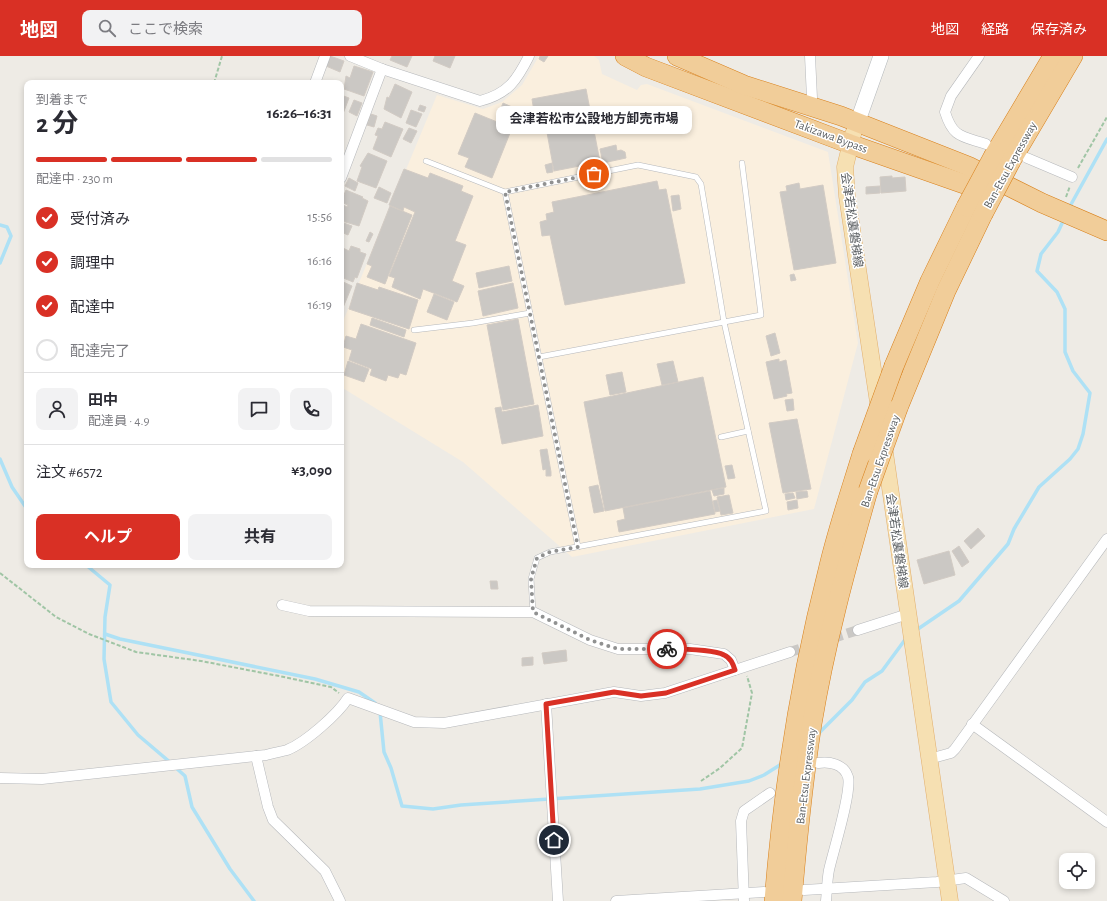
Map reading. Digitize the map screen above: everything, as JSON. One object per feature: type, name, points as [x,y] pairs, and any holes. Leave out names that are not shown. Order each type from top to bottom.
[{"type":"highway","name":"Takizawa Bypass","points":[[625,56],[658,71],[853,134]]},
{"type":"highway","name":"Takizawa Bypass","points":[[677,56],[967,185],[1042,203],[1107,231]]},
{"type":"highway","name":"Ban-Etsu Expressway","points":[[769,897],[794,732],[807,660],[828,570],[862,454],[894,366],[930,281],[975,210],[1053,56]]},
{"type":"highway","name":"Ban-Etsu Expressway","points":[[1004,155],[1073,56]]},
{"type":"highway","name":"Ban-Etsu Expressway","points":[[798,896],[812,764],[812,723],[846,572],[868,491],[898,408],[946,291],[975,210]]},
{"type":"main road","name":"会津若松裏磐梯線","points":[[853,134],[845,167],[847,196],[855,242],[950,901]]},
{"type":"street","points":[[316,80],[325,56]]},
{"type":"street","points":[[350,56],[368,59],[382,69],[480,101],[491,98],[508,89],[519,76],[529,56]]},
{"type":"street","points":[[810,56],[812,98]]},
{"type":"street","points":[[853,134],[881,56]]},
{"type":"street","points":[[979,56],[951,96],[945,112],[951,129],[957,134],[1004,155],[1072,177]]},
{"type":"street","points":[[344,170],[382,69]]},
{"type":"street","points":[[929,759],[951,753],[1107,539]]},
{"type":"street","points":[[282,605],[309,611],[533,612],[590,640],[618,649],[690,649],[724,654],[740,668]]},
{"type":"street","points":[[858,630],[908,614]]},
{"type":"street","points":[[0,778],[42,779],[256,756],[287,749],[304,740],[340,709],[348,698],[414,722],[444,723],[614,692],[641,696],[666,693],[790,652]]},
{"type":"street","points":[[546,704],[558,901]]},
{"type":"street","points":[[972,724],[1107,822]]},
{"type":"street","points":[[256,756],[268,807],[273,820],[325,871],[340,901]]},
{"type":"street","points":[[812,764],[827,762],[837,764],[844,770],[848,778],[845,804],[829,871],[826,901]]},
{"type":"street","points":[[744,898],[741,821],[744,811],[770,793]]},
{"type":"street","points":[[798,896],[827,888],[969,879],[1004,901]]},
{"type":"street","points":[[616,901],[769,897]]},
{"type":"lane","points":[[426,161],[505,192],[638,165],[696,177],[701,184],[724,322],[766,511],[550,552],[537,558],[531,579],[533,612]]},
{"type":"lane","points":[[539,357],[760,315],[742,163]]},
{"type":"lane","points":[[505,192],[578,547]]},
{"type":"lane","points":[[414,330],[473,323],[530,313]]},
{"type":"lane","points":[[721,437],[748,431]]},
{"type":"path","points":[[215,80],[222,56]]},
{"type":"path","points":[[1062,212],[1072,177],[1107,117]]},
{"type":"path","points":[[0,573],[56,617],[89,634],[136,652],[201,661],[331,687],[340,695],[348,698]]},
{"type":"path","points":[[701,781],[720,768],[742,748],[752,694],[740,668]]},
{"type":"shaded area","points":[[539,56],[594,56],[599,60],[602,74],[637,90],[641,85],[647,84],[828,152],[858,343],[814,509],[572,557],[463,462],[344,389],[344,319],[437,95],[483,109],[502,102],[522,85]]},
{"type":"building","points":[[330,56],[344,61],[340,72],[326,66]]},
{"type":"building","points":[[392,56],[412,56],[407,67],[390,60]]},
{"type":"building","points":[[435,56],[455,56],[450,68],[433,61]]},
{"type":"building","points":[[540,56],[548,56],[544,62],[539,59]]},
{"type":"building","points":[[354,66],[373,72],[364,96],[344,89],[346,76],[350,78]]},
{"type":"building","points":[[395,84],[412,92],[401,118],[384,109],[387,97],[389,98]]},
{"type":"building","points":[[586,89],[600,162],[554,171],[544,116],[535,118],[532,99]]},
{"type":"building","points":[[344,96],[349,98],[344,111]]},
{"type":"building","points":[[354,100],[362,103],[357,116],[349,112]]},
{"type":"building","points":[[503,103],[512,107],[510,111],[501,108]]},
{"type":"building","points":[[420,105],[426,107],[424,112],[418,110]]},
{"type":"building","points":[[411,110],[422,114],[416,127],[406,123]]},
{"type":"building","points":[[475,113],[512,128],[492,178],[465,167],[469,158],[458,154]]},
{"type":"building","points":[[500,113],[507,115],[505,119],[499,116]]},
{"type":"building","points":[[371,114],[377,116],[374,127],[367,125]]},
{"type":"building","points":[[385,122],[403,129],[391,157],[373,149],[378,136],[375,135],[378,128],[382,129]]},
{"type":"building","points":[[409,128],[417,131],[411,143],[403,139]]},
{"type":"building","points":[[616,145],[617,151],[621,150],[625,152],[626,158],[603,163],[600,149]]},
{"type":"building","points":[[368,153],[387,161],[376,188],[357,181],[362,167],[360,166]]},
{"type":"building","points":[[552,163],[553,172],[547,173],[545,165]]},
{"type":"building","points":[[404,169],[428,178],[430,173],[463,186],[461,191],[473,196],[455,241],[466,245],[452,281],[464,286],[457,302],[423,289],[420,299],[392,287],[395,278],[389,276],[415,212],[404,207],[403,211],[389,205]]},
{"type":"building","points":[[892,176],[892,178],[905,177],[906,191],[881,193],[880,177]]},
{"type":"building","points":[[349,178],[358,183],[355,191],[345,186]]},
{"type":"building","points":[[657,181],[659,190],[666,189],[685,283],[565,305],[550,235],[542,236],[540,222],[547,220],[546,214],[554,212],[552,202]]},
{"type":"building","points":[[799,183],[800,189],[823,185],[836,263],[794,270],[780,192],[787,191],[786,186]]},
{"type":"building","points":[[880,186],[880,193],[866,194],[866,187]]},
{"type":"building","points":[[379,187],[391,193],[387,203],[374,198]]},
{"type":"building","points":[[346,190],[363,197],[362,198],[368,201],[359,226],[344,222],[344,206],[347,207],[348,205],[344,203],[344,195]]},
{"type":"building","points":[[679,195],[681,209],[673,211],[671,196]]},
{"type":"building","points":[[390,206],[412,215],[385,284],[367,277],[372,266],[367,264]]},
{"type":"building","points":[[344,223],[352,226],[348,235],[344,233]]},
{"type":"building","points":[[370,232],[373,234],[369,242],[366,241]]},
{"type":"building","points":[[351,246],[360,249],[360,252],[366,254],[357,278],[355,277],[353,282],[344,278],[344,248],[349,251]]},
{"type":"building","points":[[509,266],[512,281],[479,288],[476,273]]},
{"type":"building","points":[[794,274],[796,280],[791,281],[790,275]]},
{"type":"building","points":[[344,282],[352,286],[344,305]]},
{"type":"building","points":[[357,283],[378,290],[379,287],[418,300],[409,329],[349,309]]},
{"type":"building","points":[[513,283],[518,308],[483,316],[478,291]]},
{"type":"building","points":[[434,294],[454,302],[447,320],[427,312]]},
{"type":"building","points":[[372,318],[406,330],[404,337],[370,325]]},
{"type":"building","points":[[518,319],[534,404],[503,410],[487,325]]},
{"type":"building","points":[[361,324],[416,343],[406,375],[400,373],[398,378],[388,375],[386,381],[370,375],[372,369],[349,360],[352,350],[344,347],[346,336],[356,339]]},
{"type":"building","points":[[775,333],[780,353],[771,356],[766,336]]},
{"type":"building","points":[[779,359],[779,362],[786,360],[792,393],[786,394],[787,396],[774,399],[766,362]]},
{"type":"building","points":[[348,361],[369,369],[364,382],[344,375]]},
{"type":"building","points":[[673,361],[678,382],[662,385],[657,364]]},
{"type":"building","points":[[622,372],[626,392],[610,395],[606,375]]},
{"type":"building","points":[[703,377],[726,487],[605,511],[584,402]]},
{"type":"building","points":[[793,399],[794,410],[787,411],[785,400]]},
{"type":"building","points":[[538,405],[543,436],[502,444],[495,408],[501,407],[502,412]]},
{"type":"building","points":[[797,419],[811,489],[783,493],[769,423]]},
{"type":"building","points":[[547,449],[551,476],[546,476],[546,469],[543,470],[540,450]]},
{"type":"building","points":[[732,465],[735,478],[728,479],[725,466]]},
{"type":"building","points":[[598,485],[604,511],[594,513],[589,487]]},
{"type":"building","points":[[724,488],[724,494],[714,496],[712,490]]},
{"type":"building","points":[[710,491],[715,514],[619,532],[617,521],[625,519],[623,508]]},
{"type":"building","points":[[807,491],[808,497],[797,499],[796,492]]},
{"type":"building","points":[[793,493],[795,498],[786,500],[785,494]]},
{"type":"building","points":[[729,495],[733,513],[721,515],[717,497]]},
{"type":"building","points":[[717,500],[720,511],[715,512],[713,501]]},
{"type":"building","points":[[797,500],[798,508],[788,510],[787,502]]},
{"type":"building","points":[[978,528],[985,536],[971,549],[964,541]]},
{"type":"building","points":[[959,546],[969,562],[962,567],[952,551]]},
{"type":"building","points":[[949,551],[955,575],[924,584],[917,560]]},
{"type":"building","points":[[490,581],[497,581],[498,589],[491,589]]},
{"type":"building","points":[[566,650],[567,661],[544,664],[542,653]]},
{"type":"building","points":[[533,657],[533,665],[522,666],[522,658]]},
{"type":"waterway","points":[[1069,208],[1107,139]]},
{"type":"waterway","points":[[915,631],[959,601],[1008,544],[1014,529],[1039,487],[1070,459],[1078,449],[1083,434],[1090,393],[1073,371],[1065,352],[1065,309],[1057,292],[1037,271],[1041,254],[1058,232],[1064,219]]},
{"type":"waterway","points":[[0,225],[7,227],[11,236],[0,263]]},
{"type":"waterway","points":[[0,459],[12,487],[24,505]]},
{"type":"waterway","points":[[90,568],[110,585],[105,617],[104,659],[111,702],[138,735],[171,763]]},
{"type":"waterway","points":[[105,634],[120,639],[315,679],[359,692],[375,703]]},
{"type":"waterway","points":[[817,735],[852,700],[865,682],[882,671],[907,637]]},
{"type":"waterway","points":[[380,712],[384,752],[391,768],[402,806],[433,809],[461,805],[700,789],[749,781],[764,775],[783,763]]},
{"type":"waterway","points":[[175,767],[185,776],[192,807],[230,869],[254,901]]},
{"type":"tunnel","points":[[790,652],[858,630]]},
{"type":"way so far","points":[[594,174],[505,192],[578,547],[550,552],[537,558],[531,579],[533,612],[590,640],[618,649],[667,649]]},
{"type":"place","name":"会津若松市公設地方卸売市場","points":[[594,174]]},
{"type":"route","points":[[554,840],[546,704],[614,692],[641,696],[666,693],[735,670],[731,660],[724,654],[690,649],[667,649]]}]
